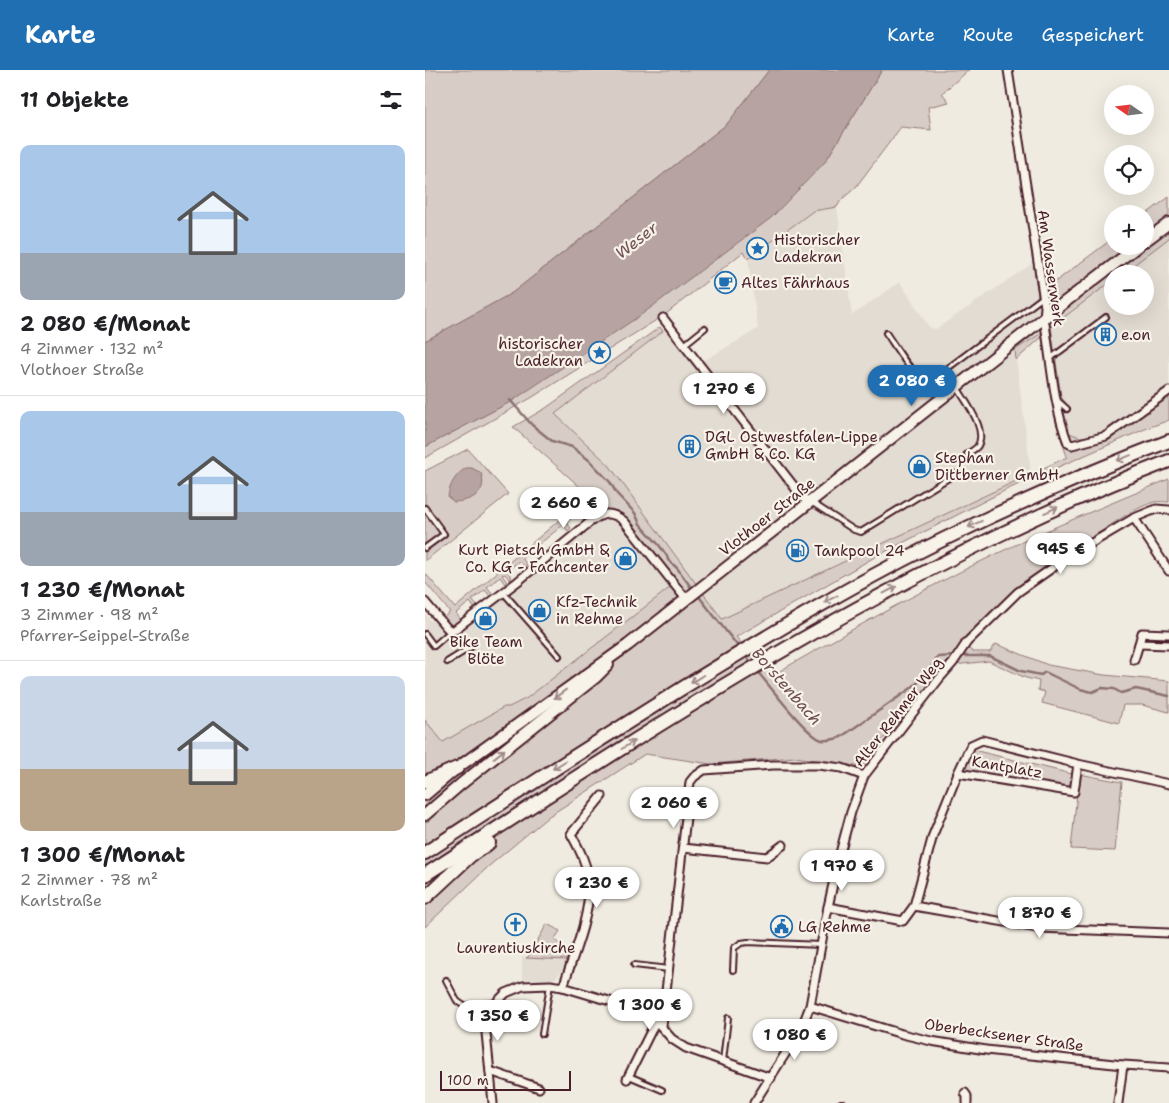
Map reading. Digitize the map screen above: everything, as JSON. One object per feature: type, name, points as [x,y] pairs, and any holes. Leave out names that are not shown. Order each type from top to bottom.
[{"type":"highway","points":[[425,854],[551,770],[741,652],[827,602],[959,532],[1103,467],[1169,440]]},
{"type":"highway","points":[[425,875],[557,789],[753,667],[882,594],[1051,509],[1169,461]]},
{"type":"highway","points":[[425,782],[457,768]]},
{"type":"highway","points":[[425,898],[469,856],[531,816],[557,789]]},
{"type":"main road","points":[[1154,234],[1169,223]]},
{"type":"main road","name":"Vlothoer Straße","points":[[425,795],[457,768],[628,645],[1126,255]]},
{"type":"main road","name":"Vlothoer Straße","points":[[425,815],[461,784],[596,678],[628,645]]},
{"type":"street","name":"Am Wasserwerk","points":[[1008,70],[1045,307],[1044,318],[1061,426],[1068,443],[1072,445],[1093,441],[1106,436],[1169,391]]},
{"type":"street","points":[[663,318],[803,498],[811,502]]},
{"type":"street","name":"Alter Rehmer Weg","points":[[754,1103],[801,1029],[810,1006],[828,907],[851,812],[864,776],[953,663],[967,642],[1017,592],[1069,557],[1134,518],[1156,509],[1169,510]]},
{"type":"street","points":[[425,602],[447,628],[453,630],[503,592],[519,584],[595,519],[606,513],[623,521],[686,599]]},
{"type":"street","points":[[1134,518],[1169,571]]},
{"type":"street","points":[[1134,660],[1142,633],[1169,634]]},
{"type":"street","points":[[1139,644],[1169,645]]},
{"type":"street","name":"Kantplatz","points":[[982,740],[1078,764],[1074,792],[958,773],[971,745],[982,740]]},
{"type":"street","points":[[1078,764],[1169,784]]},
{"type":"street","points":[[628,1077],[659,1024],[669,969],[691,782],[694,777],[704,770],[773,765],[818,765],[842,768],[864,776]]},
{"type":"street","points":[[828,907],[903,921],[914,906],[933,835],[958,773]]},
{"type":"street","points":[[563,987],[584,919],[589,884],[581,854],[571,834],[602,796]]},
{"type":"street","points":[[683,848],[767,857],[783,845]]},
{"type":"street","points":[[914,906],[1037,928],[1169,933]]},
{"type":"street","points":[[493,1103],[486,1033],[487,1023],[496,1003],[506,993],[523,986],[550,985],[563,987],[636,1009],[659,1024],[672,1039],[686,1048],[771,1078]]},
{"type":"street","name":"Oberbecksener Straße","points":[[810,1006],[901,1034],[931,1041],[986,1050],[1123,1065],[1169,1068]]},
{"type":"street","points":[[1117,1103],[1123,1065]]},
{"type":"street","points":[[490,1071],[539,1088]]},
{"type":"street","points":[[965,1093],[967,1103]]},
{"type":"lane","points":[[886,333],[915,374],[923,379],[930,379],[940,374],[1043,297]]},
{"type":"lane","points":[[1051,358],[1106,318]]},
{"type":"lane","points":[[684,345],[705,328]]},
{"type":"lane","points":[[957,387],[980,428],[981,436],[977,446],[967,454]]},
{"type":"lane","points":[[1057,401],[1067,409]]},
{"type":"lane","points":[[811,502],[854,530],[861,532],[955,474]]},
{"type":"lane","points":[[425,508],[444,534],[425,548]]},
{"type":"lane","points":[[503,592],[559,656]]},
{"type":"lane","points":[[425,634],[435,646],[453,630]]},
{"type":"lane","points":[[447,662],[471,647]]},
{"type":"lane","points":[[733,970],[734,948],[741,943],[821,945]]},
{"type":"lane","points":[[634,965],[669,969]]},
{"type":"lane","points":[[447,980],[457,1001],[464,1006],[496,1003]]},
{"type":"lane","points":[[543,1034],[550,985]]},
{"type":"lane","points":[[723,1061],[728,1018]]},
{"type":"lane","points":[[628,1077],[662,1090]]},
{"type":"shaded area","points":[[425,70],[769,70],[727,124],[512,293],[425,341]]},
{"type":"shaded area","points":[[882,70],[969,70],[942,93],[949,102],[928,107],[931,130],[901,127],[855,188],[841,200],[837,207],[813,211],[748,259],[743,252],[666,314],[531,398],[425,458],[425,447],[512,401],[825,162]]},
{"type":"shaded area","points":[[1015,86],[1045,283],[1051,285],[1104,245],[1104,255],[1147,255],[1134,265],[1104,265],[1104,287],[1051,327],[1048,295],[1039,302],[1007,88]]},
{"type":"shaded area","points":[[1169,197],[1169,238],[1154,249],[1154,208]]},
{"type":"shaded area","points":[[837,207],[852,315],[900,282],[929,327],[936,329],[1033,263],[1039,302],[1048,295],[1051,326],[1104,287],[1104,315],[1154,315],[1154,265],[1134,265],[1147,255],[1154,255],[1154,249],[1169,238],[1169,388],[1105,434],[1080,437],[1069,433],[1062,418],[1069,407],[1061,397],[1051,327],[1015,350],[1031,473],[722,619],[609,465],[555,414],[673,323],[703,361],[758,329],[748,259],[743,252],[749,259],[813,211]]},
{"type":"shaded area","points":[[660,327],[663,331],[555,414],[609,465],[722,619],[1067,457],[1056,422],[1042,337],[1016,360],[1015,350],[1051,327],[1061,397],[1069,407],[1062,418],[1069,433],[1080,437],[1105,434],[1169,388],[1169,420],[1008,489],[873,558],[736,637],[771,676],[906,600],[1010,547],[1169,479],[1169,502],[1156,502],[1146,505],[1094,536],[1007,598],[960,642],[973,652],[990,652],[996,644],[1048,665],[1104,675],[1169,681],[1169,712],[1142,705],[1123,705],[1119,723],[1042,703],[1045,692],[1038,690],[1039,681],[1026,678],[989,661],[954,665],[946,663],[936,678],[883,739],[862,767],[795,757],[711,764],[645,754],[549,816],[489,866],[425,927],[425,720],[443,742],[504,707],[509,707],[527,698],[676,583],[625,517],[612,511],[597,512],[584,521],[577,513],[566,522],[571,528],[568,531],[563,525],[538,545],[543,552],[540,554],[535,548],[522,558],[527,565],[525,567],[519,561],[507,571],[512,578],[510,580],[505,574],[502,575],[507,582],[505,584],[500,577],[487,587],[493,594],[490,596],[485,590],[472,600],[478,607],[475,609],[470,602],[456,613],[462,622],[456,625],[448,624],[443,618],[450,612],[425,582],[425,573],[455,608],[589,495],[513,427],[546,408]]},
{"type":"shaded area","points":[[468,449],[508,494],[425,561],[425,471]]},
{"type":"shaded area","points":[[612,511],[625,517],[676,583],[527,698],[442,742],[425,720],[425,614],[431,621],[434,620],[425,609],[425,597],[443,618],[463,622],[597,512]]},
{"type":"shaded area","points":[[969,749],[1076,775],[1074,792],[959,773]]},
{"type":"shaded area","points":[[1079,774],[1122,782],[1115,851],[1071,849]]},
{"type":"shaded area","points":[[547,924],[560,931],[554,940],[562,945],[559,948],[568,956],[567,960],[526,958]]},
{"type":"shaded area","points":[[568,956],[567,965],[553,981],[524,979],[522,977],[522,957],[567,960]]},
{"type":"water","name":"Weser","points":[[769,70],[882,70],[825,162],[771,218],[641,315],[512,401],[425,447],[425,341],[512,293],[727,124]]},
{"type":"water","points":[[472,468],[481,473],[482,486],[477,495],[472,498],[454,502],[448,497],[451,484],[462,470]]},
{"type":"waterway","name":"Borstenbach","points":[[510,400],[532,425],[552,441],[572,447],[589,460],[635,513],[640,524],[659,545],[668,560],[677,568],[693,590]]},
{"type":"waterway","name":"Borstenbach","points":[[697,594],[740,649]]},
{"type":"waterway","name":"Borstenbach","points":[[745,655],[752,664]]},
{"type":"waterway","name":"Borstenbach","points":[[757,671],[807,729],[822,740],[827,740],[841,737],[910,689],[922,679],[938,657],[955,656]]},
{"type":"waterway","name":"Borstenbach","points":[[961,656],[990,656],[1021,671],[1041,675],[1045,672],[1080,689],[1092,692],[1102,688],[1114,689],[1121,693],[1136,689],[1169,696]]},
{"type":"place","name":"Historischer Ladekran","points":[[758,249]]},
{"type":"place","name":"Altes Fährhaus","points":[[725,283]]},
{"type":"place","name":"e.on","points":[[1105,335]]},
{"type":"place","name":"historischer Ladekran","points":[[599,353]]},
{"type":"place","name":"DGL Ostwestfalen-Lippe GmbH & Co. KG","points":[[689,446]]},
{"type":"place","name":"Stephan Dittberner GmbH","points":[[919,467]]},
{"type":"place","name":"Tankpool 24","points":[[798,551]]},
{"type":"place","name":"Kurt Pietsch GmbH & Co. KG - Fachcenter","points":[[625,559]]},
{"type":"place","name":"Kfz-Technik in Rehme","points":[[540,611]]},
{"type":"place","name":"Bike Team Blöte","points":[[486,619]]},
{"type":"place","name":"Laurentiuskirche","points":[[516,925]]},
{"type":"place","name":"LG Rehme","points":[[782,927]]}]
